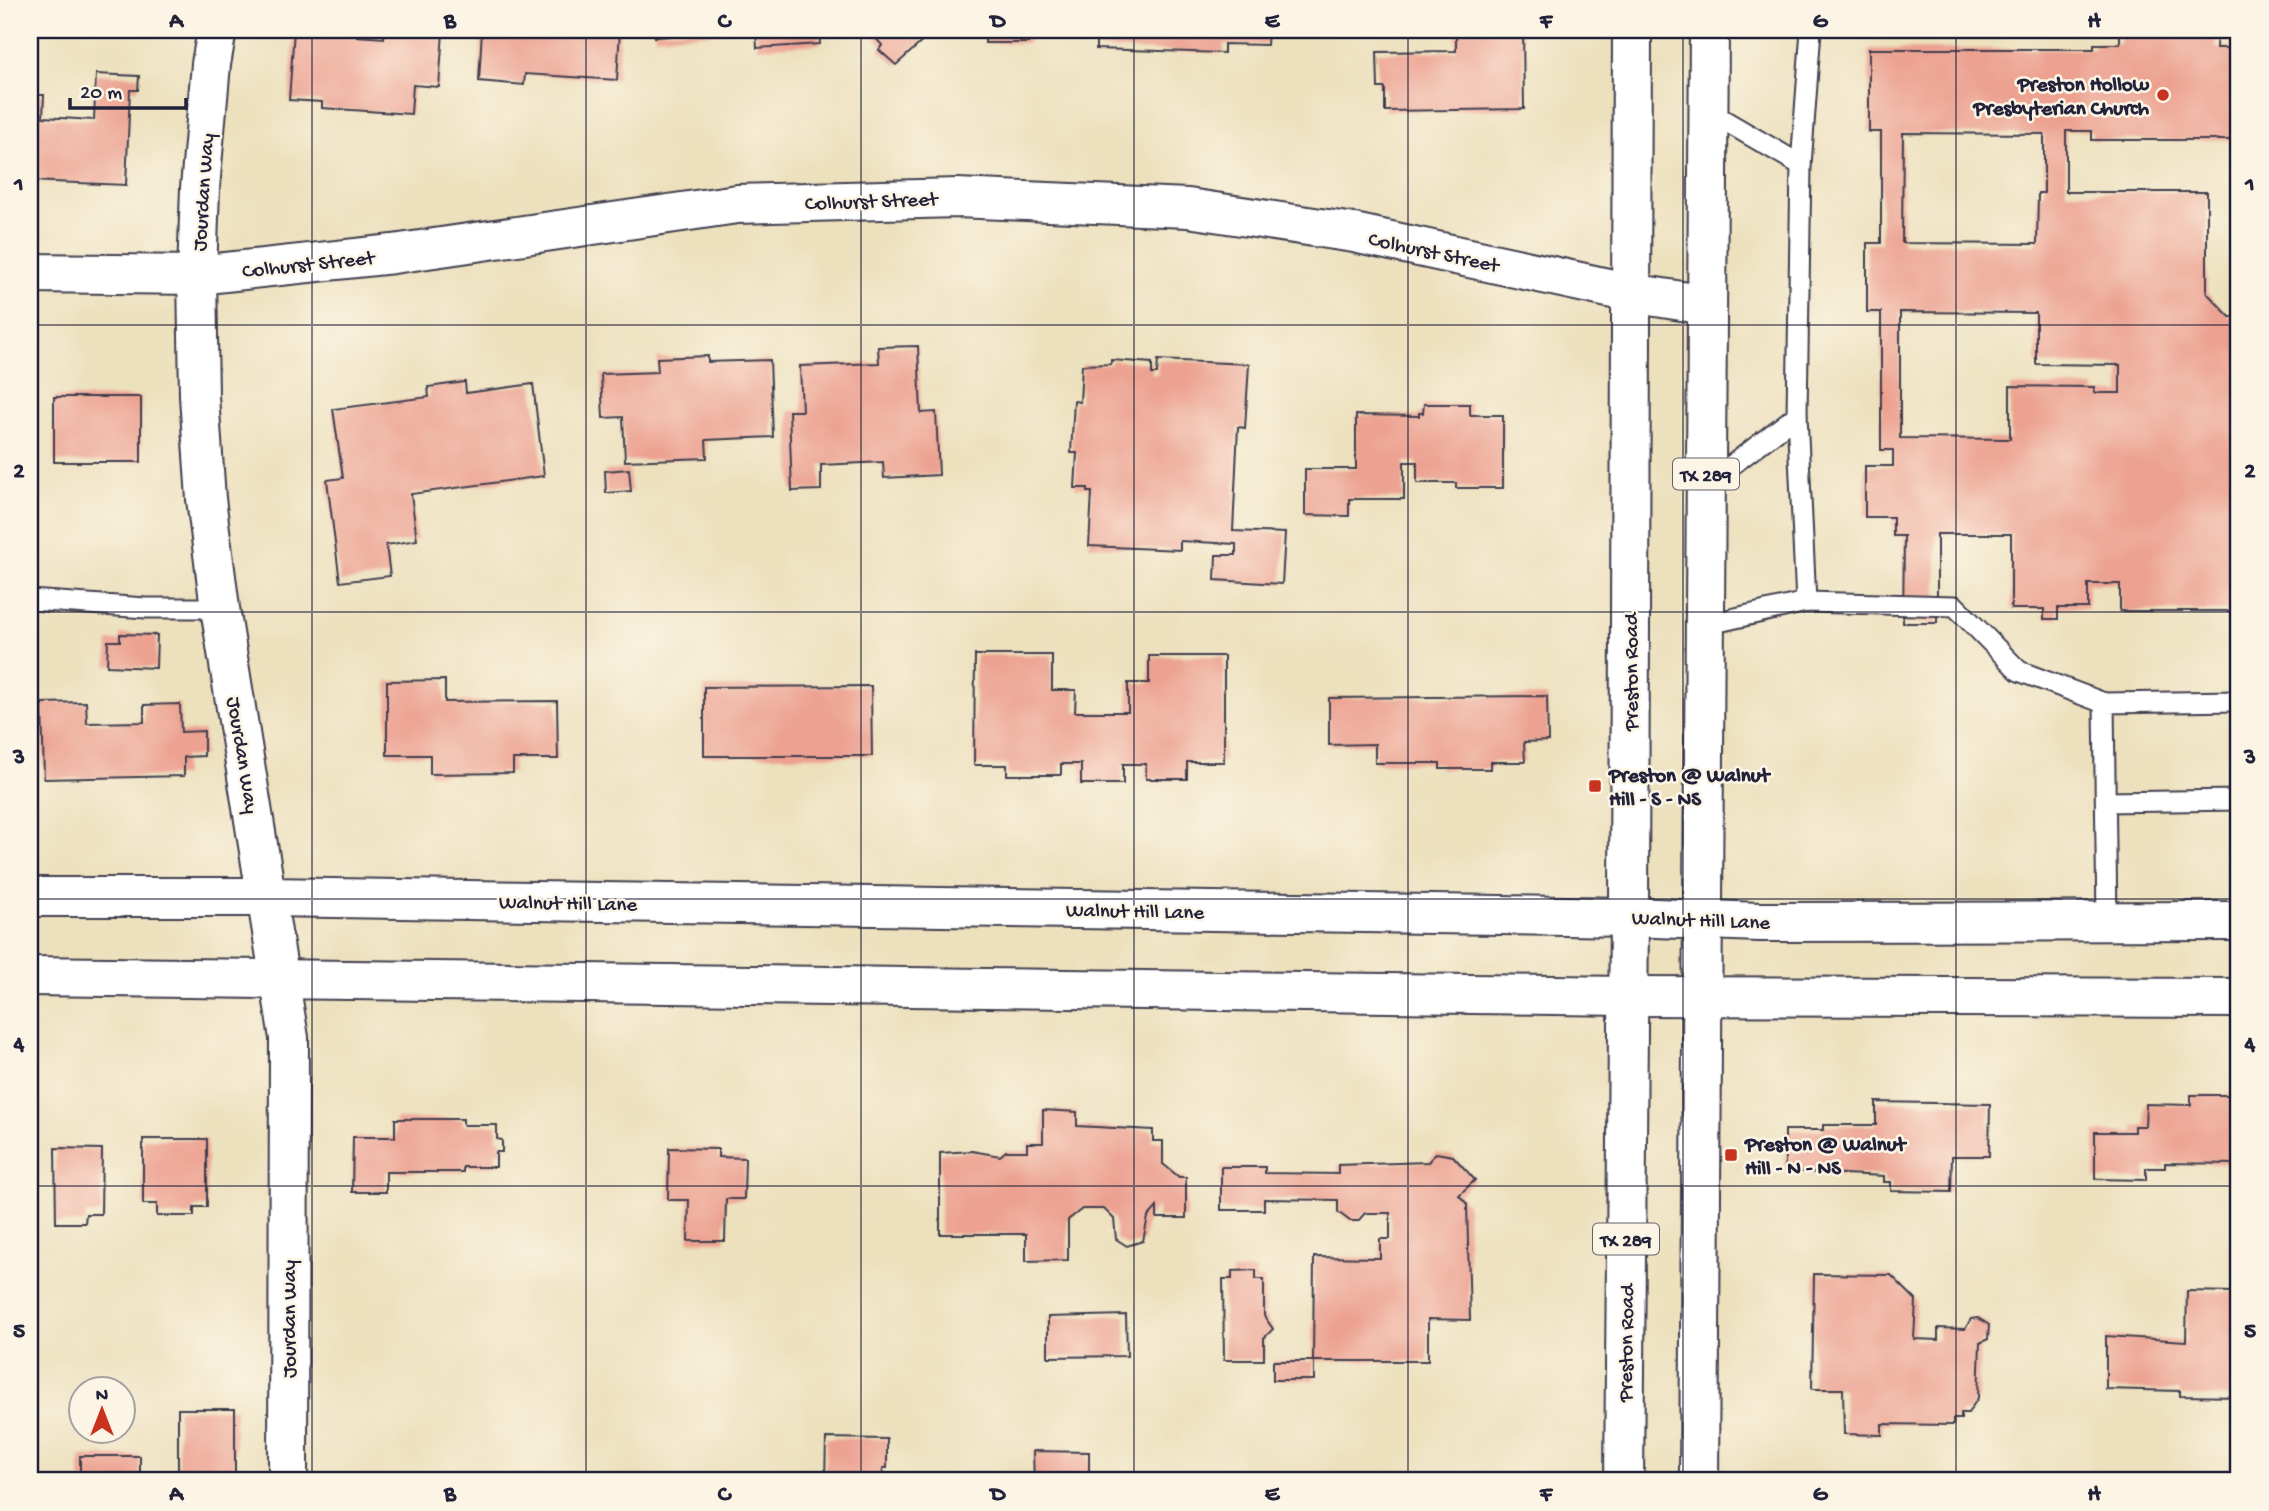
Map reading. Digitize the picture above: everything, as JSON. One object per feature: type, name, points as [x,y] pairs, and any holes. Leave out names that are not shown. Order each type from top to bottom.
[{"type":"main road","name":"Jourdan Way","points":[[217,30],[211,64],[201,188],[197,275],[199,396],[206,499],[220,608],[289,1038],[288,1481]]},
{"type":"main road","name":"Preston Road","points":[[1624,1481],[1629,996],[1632,30]]},
{"type":"main road","name":"TX 289","points":[[1699,1481],[1709,30]]},
{"type":"main road","name":"Colhurst Street","points":[[30,273],[197,275],[393,254],[737,204],[957,198],[1188,208],[1353,233],[1631,293],[1707,305]]},
{"type":"main road","name":"Walnut Hill Lane","points":[[30,897],[266,897],[1629,917],[1760,922],[2239,921]]},
{"type":"main road","points":[[30,976],[1703,997],[2239,998]]},
{"type":"lane","points":[[1806,602],[1797,415],[1801,165],[1811,30]]},
{"type":"lane","points":[[1708,111],[1801,165]]},
{"type":"lane","points":[[1706,485],[1797,415]]},
{"type":"lane","points":[[30,600],[146,608],[220,608]]},
{"type":"lane","points":[[1705,625],[1806,602],[1955,606],[2019,671],[2104,703],[2239,701]]},
{"type":"lane","points":[[2104,703],[2107,922]]},
{"type":"lane","points":[[2106,802],[2239,800]]},
{"type":"building","points":[[294,30],[357,30],[357,36],[384,38],[384,30],[443,32],[439,87],[413,85],[411,114],[322,108],[322,102],[289,100]]},
{"type":"building","points":[[482,30],[620,30],[617,80],[525,74],[524,85],[479,81]]},
{"type":"building","points":[[654,30],[727,30],[727,32],[655,37]]},
{"type":"building","points":[[756,30],[819,30],[820,44],[757,48]]},
{"type":"building","points":[[876,30],[935,30],[896,65],[879,50],[882,45],[872,34]]},
{"type":"building","points":[[985,30],[1028,30],[1028,43],[985,43]]},
{"type":"building","points":[[1096,30],[1268,30],[1267,45],[1224,44],[1224,53],[1096,49]]},
{"type":"building","points":[[1456,30],[1523,30],[1524,109],[1385,111],[1385,88],[1378,88],[1377,52],[1456,51]]},
{"type":"building","points":[[2120,30],[2217,30],[2216,48],[2239,48],[2239,140],[2092,140],[2092,131],[2066,131],[2066,192],[2207,192],[2207,293],[2230,317],[2239,317],[2239,611],[2120,611],[2120,584],[2088,584],[2088,608],[2058,608],[2058,619],[2044,619],[2044,609],[2011,609],[2011,534],[1937,534],[1937,623],[1903,623],[1904,536],[1893,536],[1893,517],[1865,517],[1865,466],[1893,466],[1893,450],[1881,450],[1881,312],[1867,312],[1867,243],[1881,243],[1881,132],[1869,132],[1869,49],[2094,49],[2094,44],[2120,44]],"holes":[[[1903,133],[2044,134],[2044,193],[2038,193],[2037,244],[1902,243]],[[1900,312],[2036,313],[2036,364],[2120,365],[2120,393],[2094,393],[2094,387],[2010,386],[2010,439],[1900,438]]]},
{"type":"building","points":[[96,74],[139,76],[138,90],[130,90],[126,185],[30,181],[30,95],[44,95],[43,117],[94,120]]},
{"type":"building","points":[[918,346],[921,413],[936,412],[939,475],[884,478],[883,462],[821,465],[821,490],[792,491],[789,411],[802,411],[800,366],[879,363],[878,347]]},
{"type":"building","points":[[708,356],[708,362],[770,360],[773,437],[706,440],[707,458],[625,461],[623,417],[603,418],[601,374],[658,372],[657,358]]},
{"type":"building","points":[[1111,360],[1152,363],[1152,374],[1157,374],[1158,360],[1249,364],[1245,428],[1238,427],[1233,531],[1285,533],[1282,584],[1215,580],[1216,555],[1236,555],[1236,544],[1180,541],[1180,550],[1089,546],[1092,492],[1088,492],[1088,488],[1075,488],[1077,453],[1071,453],[1074,401],[1080,402],[1082,365],[1111,364]]},
{"type":"building","points":[[465,382],[466,393],[533,384],[544,476],[411,494],[417,540],[386,545],[390,576],[340,582],[327,480],[343,478],[333,409],[429,397],[428,387]]},
{"type":"building","points":[[54,397],[141,397],[141,462],[54,462]]},
{"type":"building","points":[[1424,404],[1470,404],[1470,415],[1503,415],[1503,488],[1456,488],[1456,483],[1417,483],[1417,462],[1404,462],[1404,499],[1349,499],[1349,516],[1305,515],[1305,469],[1356,469],[1356,415],[1419,416],[1419,413],[1423,413]]},
{"type":"building","points":[[629,469],[631,491],[606,493],[605,471]]},
{"type":"building","points":[[120,634],[157,635],[156,668],[107,666],[108,641],[120,641]]},
{"type":"building","points":[[975,655],[1052,655],[1052,690],[1076,690],[1075,712],[1128,712],[1128,683],[1149,683],[1149,656],[1224,656],[1224,762],[1187,762],[1187,779],[1146,779],[1146,764],[1123,764],[1123,784],[1081,784],[1081,764],[1061,764],[1061,775],[1007,775],[1007,765],[974,765]]},
{"type":"building","points":[[445,680],[445,702],[557,701],[558,759],[513,759],[513,773],[430,774],[430,755],[387,755],[387,681]]},
{"type":"building","points":[[871,686],[872,756],[704,756],[704,687]]},
{"type":"building","points":[[1547,696],[1548,741],[1524,742],[1525,762],[1491,762],[1491,769],[1440,769],[1440,763],[1375,763],[1375,744],[1329,745],[1329,698]]},
{"type":"building","points":[[86,702],[87,723],[144,722],[144,705],[180,704],[181,732],[204,731],[204,756],[184,757],[184,776],[44,779],[42,703]]},
{"type":"building","points":[[2191,1095],[2239,1095],[2239,1164],[2165,1163],[2165,1168],[2146,1168],[2146,1180],[2095,1179],[2095,1132],[2134,1132],[2134,1126],[2145,1126],[2146,1104],[2191,1105]]},
{"type":"building","points":[[1876,1102],[1990,1104],[1989,1156],[1952,1156],[1951,1192],[1891,1191],[1891,1182],[1884,1182],[1884,1176],[1785,1171],[1785,1130],[1823,1130],[1823,1125],[1876,1125]]},
{"type":"building","points":[[1043,1110],[1077,1112],[1077,1126],[1153,1130],[1153,1141],[1163,1141],[1163,1164],[1179,1177],[1186,1177],[1186,1218],[1157,1218],[1157,1207],[1148,1217],[1143,1241],[1127,1246],[1116,1239],[1114,1219],[1104,1209],[1082,1209],[1068,1220],[1068,1260],[1026,1261],[1026,1234],[940,1234],[940,1153],[972,1151],[1000,1156],[1006,1151],[1027,1151],[1027,1143],[1043,1143]]},
{"type":"building","points":[[395,1119],[463,1119],[463,1125],[497,1125],[497,1139],[502,1140],[502,1152],[496,1152],[496,1167],[463,1167],[463,1172],[386,1172],[386,1192],[352,1192],[353,1137],[395,1137]]},
{"type":"building","points":[[143,1139],[207,1139],[207,1207],[194,1207],[194,1216],[157,1216],[157,1204],[143,1204]]},
{"type":"building","points":[[55,1148],[102,1149],[101,1214],[86,1214],[85,1223],[56,1223]]},
{"type":"building","points":[[669,1148],[718,1149],[718,1157],[745,1158],[744,1199],[726,1199],[725,1241],[688,1241],[689,1200],[668,1200]]},
{"type":"building","points":[[1436,1153],[1453,1156],[1475,1180],[1459,1195],[1467,1204],[1470,1320],[1428,1319],[1428,1361],[1313,1361],[1314,1257],[1380,1258],[1380,1239],[1390,1239],[1390,1213],[1365,1213],[1358,1221],[1350,1221],[1338,1212],[1338,1200],[1264,1199],[1264,1210],[1221,1210],[1221,1167],[1265,1167],[1265,1173],[1338,1174],[1338,1165],[1428,1162]]},
{"type":"building","points":[[1256,1270],[1256,1279],[1264,1279],[1264,1316],[1273,1329],[1264,1338],[1264,1360],[1224,1360],[1223,1279],[1232,1279],[1232,1271]]},
{"type":"building","points":[[1814,1274],[1891,1275],[1916,1300],[1914,1339],[1938,1340],[1938,1328],[1965,1329],[1971,1319],[1978,1318],[1989,1325],[1988,1339],[1980,1343],[1978,1398],[1968,1413],[1961,1413],[1961,1419],[1953,1419],[1953,1425],[1882,1424],[1882,1435],[1844,1434],[1843,1389],[1812,1389]]},
{"type":"building","points":[[2187,1291],[2234,1292],[2234,1325],[2239,1325],[2239,1397],[2180,1396],[2180,1391],[2106,1389],[2106,1336],[2186,1341]]},
{"type":"building","points":[[1126,1315],[1127,1356],[1048,1357],[1048,1317]]},
{"type":"building","points":[[1273,1361],[1314,1361],[1314,1380],[1273,1380]]},
{"type":"building","points":[[178,1409],[235,1409],[235,1481],[178,1481]]},
{"type":"building","points":[[826,1438],[887,1439],[887,1468],[883,1468],[882,1481],[825,1481]]},
{"type":"building","points":[[1033,1451],[1089,1452],[1089,1481],[1034,1481]]},
{"type":"building","points":[[80,1456],[140,1456],[140,1481],[80,1481]]},
{"type":"place","name":"Preston Hollow Presbyterian Church","points":[[2163,95]]},
{"type":"place","name":"Preston @ Walnut Hill - S - NS","points":[[1595,786]]},
{"type":"place","name":"Preston @ Walnut Hill - N - NS","points":[[1731,1155]]}]
